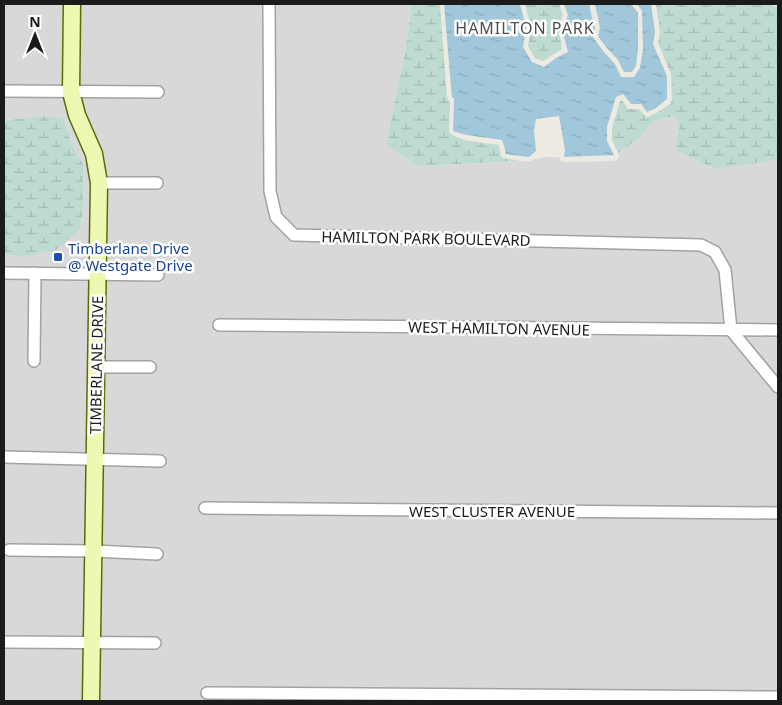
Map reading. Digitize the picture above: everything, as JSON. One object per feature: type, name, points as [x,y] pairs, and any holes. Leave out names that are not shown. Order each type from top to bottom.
[{"type":"street","name":"TIMBERLANE DRIVE","points":[[72,4],[71,92],[77,115],[94,154],[99,184],[91,701]]},
{"type":"street","name":"HAMILTON PARK BOULEVARD","points":[[269,4],[270,190],[276,217],[294,235],[701,245],[715,252],[725,270],[731,330]]},
{"type":"street","points":[[4,91],[158,92]]},
{"type":"street","points":[[99,184],[157,183]]},
{"type":"street","points":[[4,273],[158,275]]},
{"type":"street","points":[[34,361],[35,273]]},
{"type":"street","name":"WEST HAMILTON AVENUE","points":[[219,326],[778,330]]},
{"type":"street","points":[[731,330],[778,387]]},
{"type":"street","points":[[96,367],[150,366]]},
{"type":"street","points":[[4,457],[160,461]]},
{"type":"street","name":"WEST CLUSTER AVENUE","points":[[205,508],[778,513]]},
{"type":"street","points":[[9,550],[157,554]]},
{"type":"street","points":[[4,642],[155,643]]},
{"type":"street","points":[[207,693],[778,697]]},
{"type":"shaded area","points":[[4,4],[67,5],[66,86],[4,85]]},
{"type":"shaded area","points":[[264,4],[264,191],[271,219],[290,239],[294,241],[700,251],[711,257],[720,272],[725,324],[214,319],[214,332],[729,337],[778,396],[778,507],[200,502],[200,514],[778,519],[778,691],[202,687],[202,699],[517,701],[97,701],[98,648],[161,649],[161,637],[98,636],[99,557],[162,560],[163,548],[99,545],[100,465],[165,467],[166,455],[100,453],[102,373],[155,372],[155,360],[102,361],[103,280],[163,282],[163,270],[103,268],[105,190],[162,189],[162,177],[104,177],[78,98],[163,98],[164,87],[77,86],[78,5]]},
{"type":"shaded area","points":[[275,4],[412,4],[405,52],[419,166],[531,161],[546,157],[559,157],[564,162],[614,161],[619,157],[618,153],[637,140],[653,121],[675,116],[679,125],[676,151],[714,169],[778,160],[778,324],[736,324],[730,266],[719,249],[701,239],[296,229],[281,214],[275,190]]},
{"type":"shaded area","points":[[4,97],[67,98],[89,156],[94,184],[92,268],[4,267],[4,255],[29,256],[81,228],[83,164],[71,143],[41,116],[4,122]]},
{"type":"shaded area","points":[[4,279],[30,279],[29,367],[40,367],[41,279],[92,280],[89,452],[4,451]]},
{"type":"shaded area","points":[[744,336],[778,337],[778,378]]},
{"type":"shaded area","points":[[4,463],[89,465],[88,545],[4,544]]},
{"type":"shaded area","points":[[4,557],[88,557],[87,636],[4,635]]},
{"type":"shaded area","points":[[4,647],[87,648],[86,701],[4,701]]},
{"type":"green space","points":[[412,4],[440,4],[447,98],[450,102],[449,132],[464,140],[499,145],[503,158],[522,161],[419,166],[386,145],[405,52]]},
{"type":"green space","points":[[525,4],[559,4],[563,15],[560,23],[562,49],[543,61],[535,58],[528,46],[531,27]]},
{"type":"green space","points":[[656,4],[771,4],[778,8],[778,160],[715,169],[676,151],[679,125],[675,116],[653,121],[637,140],[618,153],[612,140],[612,128],[620,101],[622,100],[628,109],[639,109],[648,117],[670,104],[672,99],[671,74],[658,43],[660,31]]},
{"type":"green space","points":[[41,116],[63,119],[71,143],[83,164],[81,228],[56,250],[29,256],[4,255],[4,122]]},
{"type":"water","points":[[444,4],[520,4],[526,28],[523,47],[532,62],[544,67],[568,52],[564,37],[567,32],[565,23],[568,15],[564,4],[590,4],[595,28],[593,37],[615,64],[621,77],[634,77],[640,68],[643,49],[642,11],[637,4],[651,4],[655,32],[653,44],[667,76],[667,99],[656,108],[647,112],[641,104],[631,104],[623,94],[616,97],[607,127],[607,141],[614,155],[564,157],[565,150],[559,116],[536,119],[534,131],[536,151],[529,157],[505,154],[502,140],[466,135],[453,131],[454,98],[452,98]]},
{"type":"water","points":[[595,4],[631,4],[638,13],[638,49],[636,66],[632,72],[624,72],[618,60],[598,36],[600,28]]},
{"type":"place","name":"Timberlane Drive @ Westgate Drive","points":[[58,257]]},
{"type":"district","name":"HAMILTON PARK","points":[[525,28]]}]
